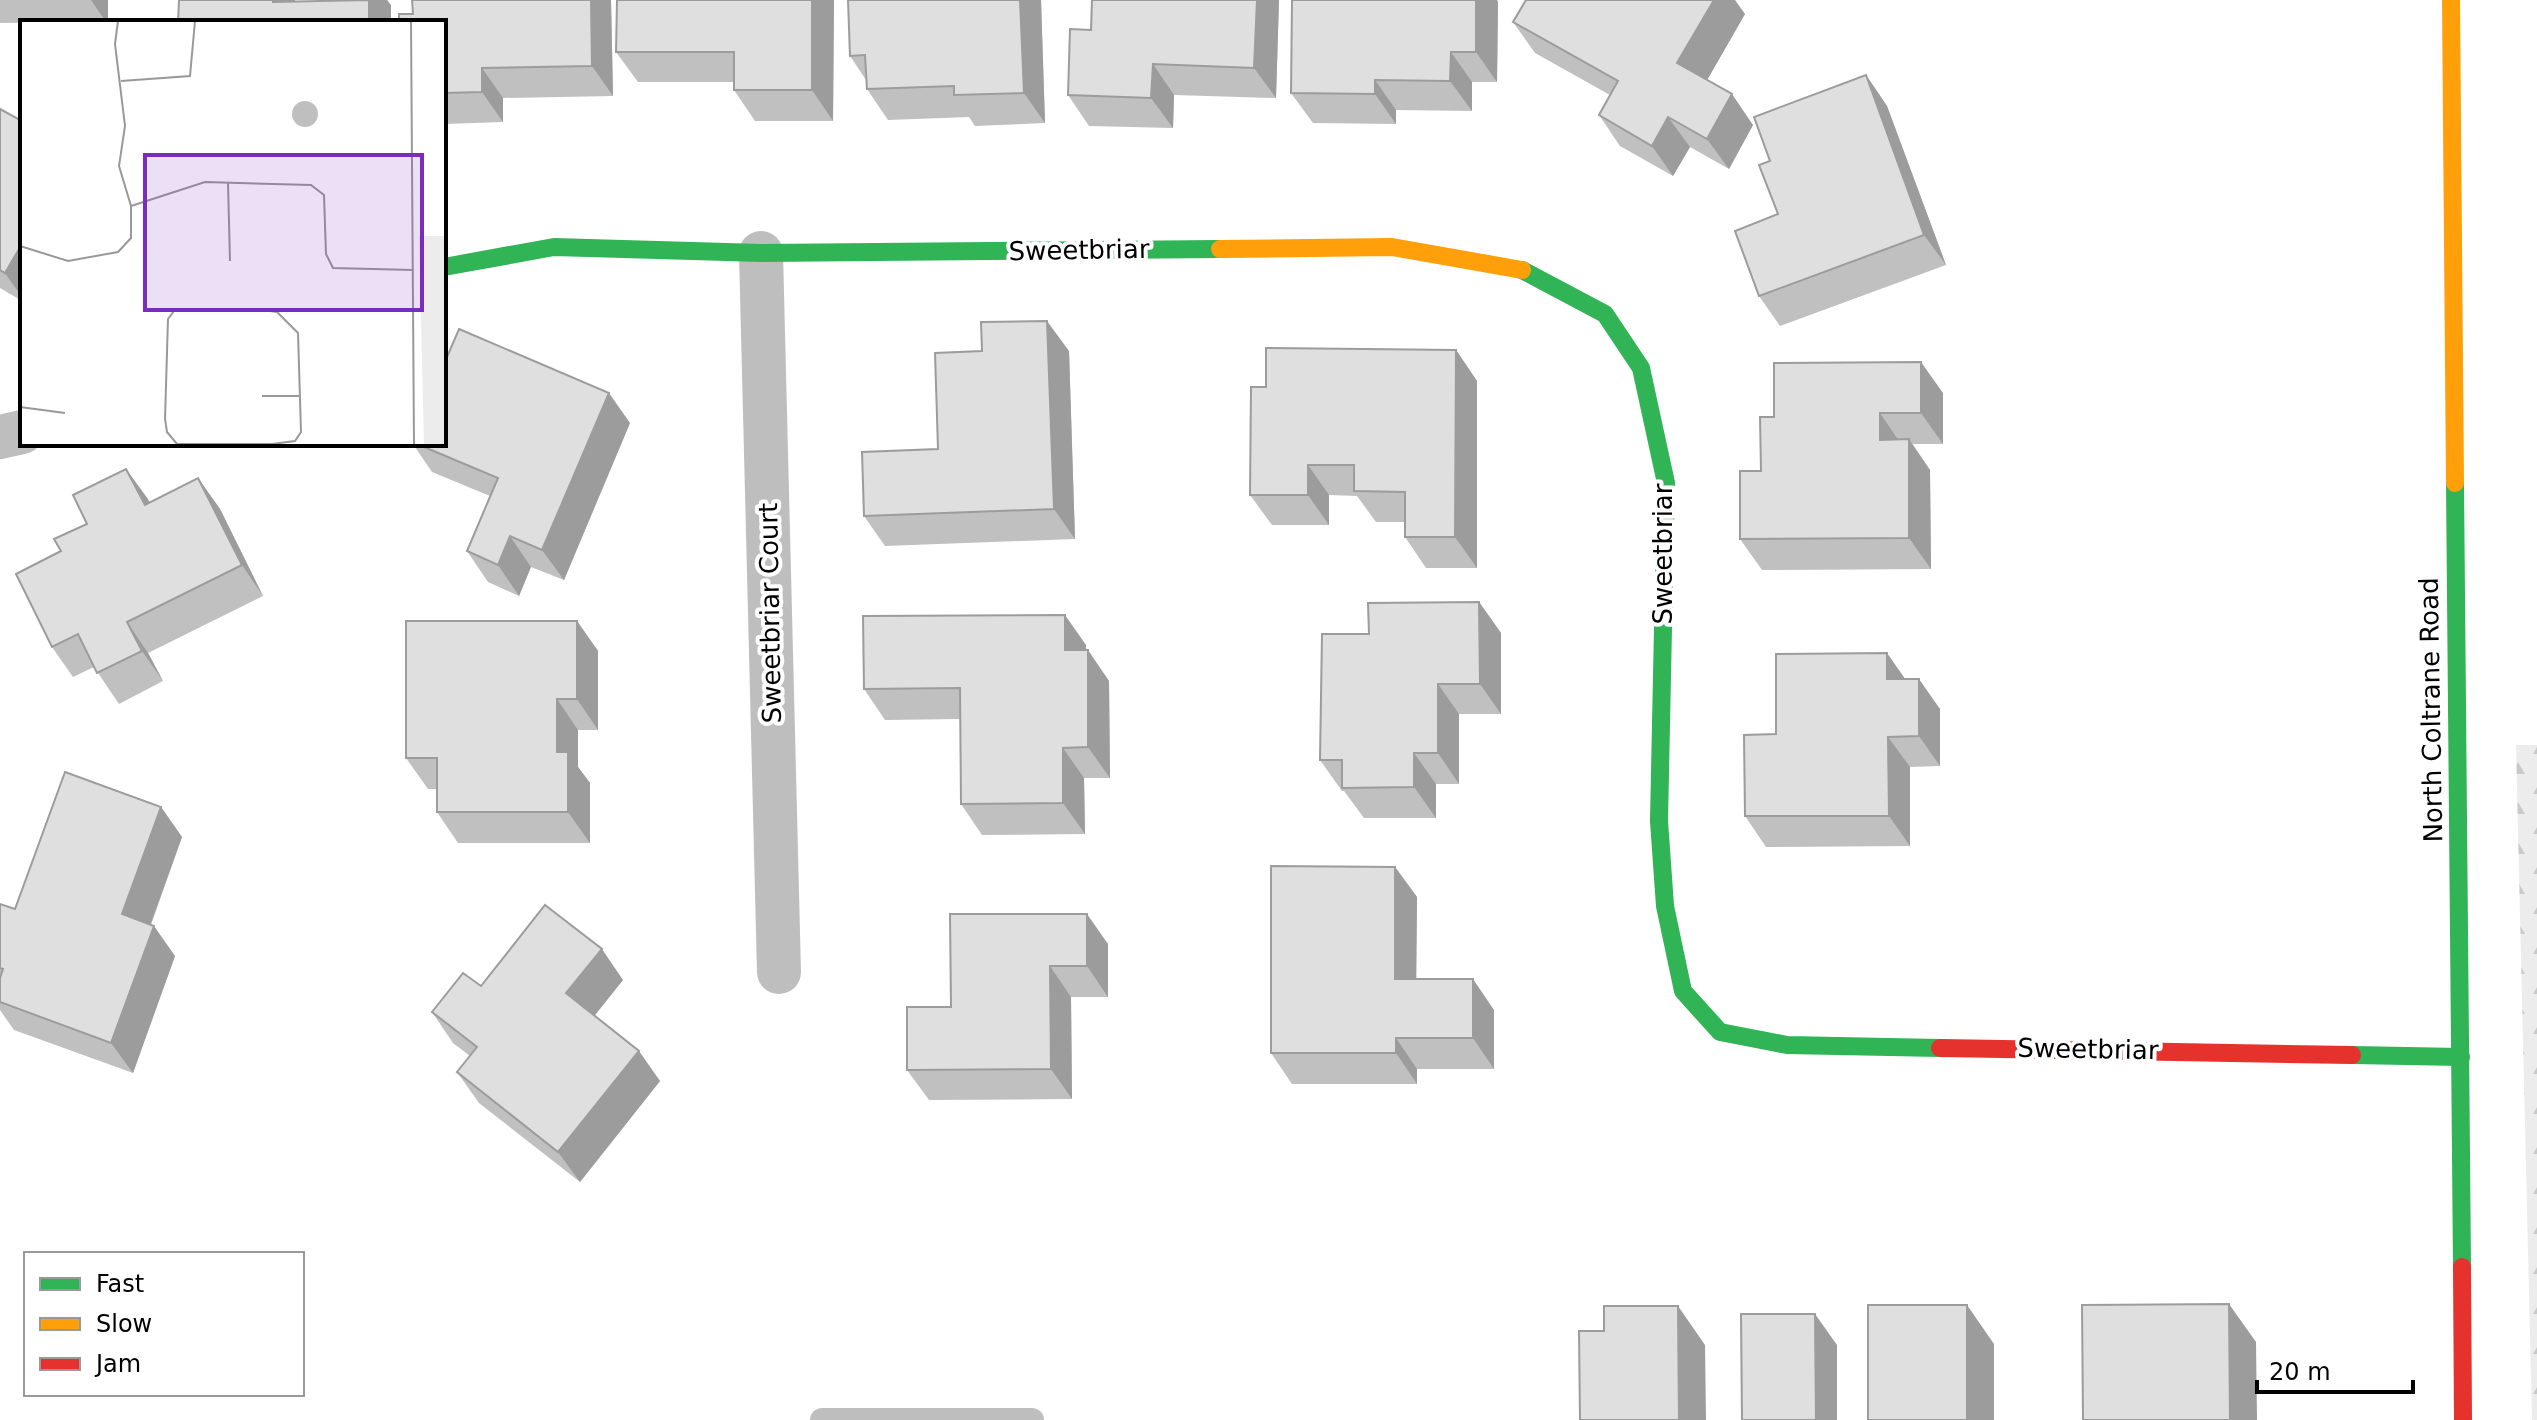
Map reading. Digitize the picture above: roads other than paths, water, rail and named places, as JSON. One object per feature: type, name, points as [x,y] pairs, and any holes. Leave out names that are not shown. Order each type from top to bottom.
[{"type":"street","name":"North Coltrane Road","points":[[2451,0],[2463,1420]]},
{"type":"street","name":"Sweetbriar","points":[[446,266],[469,259],[554,247],[761,253],[1392,247],[1526,271],[1605,314],[1641,368],[1666,483],[1659,821],[1665,906],[1683,991],[1720,1032],[1787,1045],[2461,1057]]},
{"type":"street","name":"Sweetbriar Court","points":[[761,253],[779,972]]},
{"type":"street","points":[[0,437],[20,432]]},
{"type":"lane","points":[[822,1420],[1032,1420]]}]
